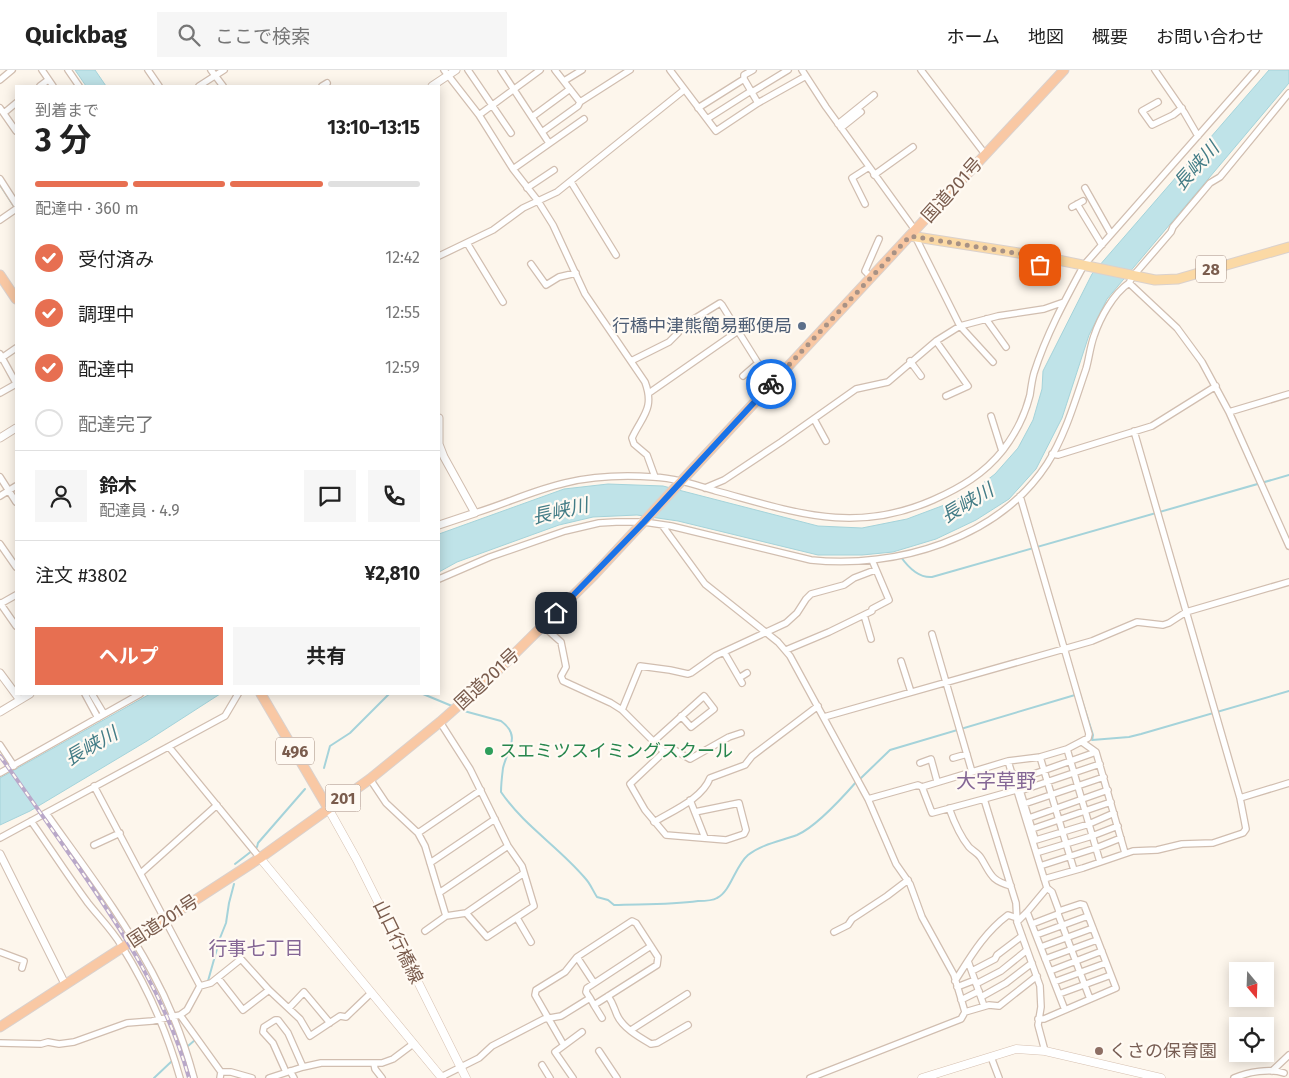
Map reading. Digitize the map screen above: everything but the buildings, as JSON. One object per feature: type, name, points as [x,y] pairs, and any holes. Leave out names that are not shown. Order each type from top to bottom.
[{"type":"highway","name":"国道201号","points":[[0,1027],[260,858],[370,779],[440,722],[544,626],[646,520],[871,277],[914,235],[985,154],[1064,70]]},
{"type":"highway","points":[[0,275],[15,298]]},
{"type":"highway","name":"496","points":[[262,695],[328,808]]},
{"type":"main road","name":"28","points":[[914,235],[1087,266],[1130,278],[1155,280],[1178,279],[1289,247]]},
{"type":"main road","name":"山口行橋線","points":[[328,808],[357,860],[466,1078]]},
{"type":"main road","points":[[260,858],[438,1077]]},
{"type":"main road","points":[[922,1078],[1016,1049],[1045,1051],[1155,1075],[1161,1078]]},
{"type":"street","points":[[0,80],[12,70]]},
{"type":"street","points":[[42,70],[52,85]]},
{"type":"street","points":[[68,70],[78,85]]},
{"type":"street","points":[[148,70],[158,85]]},
{"type":"street","points":[[211,70],[222,85]]},
{"type":"street","points":[[201,85],[224,70]]},
{"type":"street","points":[[433,85],[446,73],[456,70]]},
{"type":"street","points":[[468,70],[511,133]]},
{"type":"street","points":[[501,70],[550,143]]},
{"type":"street","points":[[479,115],[540,70]]},
{"type":"street","points":[[555,70],[580,102]]},
{"type":"street","points":[[564,81],[582,70]]},
{"type":"street","points":[[542,132],[578,106],[580,102],[630,70]]},
{"type":"street","points":[[670,70],[716,131],[758,103],[806,76]]},
{"type":"street","points":[[698,108],[744,79],[744,76],[753,70]]},
{"type":"street","points":[[707,119],[788,70]]},
{"type":"street","points":[[802,70],[914,235],[960,326],[993,362]]},
{"type":"street","points":[[921,70],[985,154]]},
{"type":"street","points":[[1155,70],[1182,108],[1198,136]]},
{"type":"street","points":[[440,525],[566,483],[590,478],[655,477],[814,516],[844,519],[874,517],[899,512],[925,504],[960,488],[981,472],[1002,451],[1020,424],[1030,395],[1034,374],[1064,302],[1087,266],[1111,234],[1256,70]]},
{"type":"street","points":[[446,73],[479,115],[513,168],[538,201],[553,225],[591,304],[645,382],[649,393],[644,418],[632,438],[634,444],[648,455],[655,477]]},
{"type":"street","points":[[744,79],[758,103]]},
{"type":"street","points":[[41,85],[48,80]]},
{"type":"street","points":[[532,117],[570,89]]},
{"type":"street","points":[[440,256],[502,225],[523,208],[557,192],[684,90]]},
{"type":"street","points":[[440,579],[490,557],[565,531],[599,523],[646,520],[811,560],[833,562],[872,560],[907,554],[941,544],[1003,512],[1040,474],[1052,454],[1065,428],[1085,371],[1094,336],[1112,301],[1210,183],[1220,177],[1289,93]]},
{"type":"street","points":[[840,126],[874,95]]},
{"type":"street","points":[[1158,102],[1142,111],[1152,125],[1182,108]]},
{"type":"street","points":[[15,104],[2,110],[15,130]]},
{"type":"street","points":[[840,126],[861,112]]},
{"type":"street","points":[[513,168],[584,118]]},
{"type":"street","points":[[874,175],[913,147]]},
{"type":"street","points":[[865,204],[852,178],[869,167]]},
{"type":"street","points":[[527,188],[554,170]]},
{"type":"street","points":[[0,179],[15,202]]},
{"type":"street","points":[[571,182],[616,255]]},
{"type":"street","points":[[1085,188],[1111,234]]},
{"type":"street","points":[[1077,204],[1102,245]]},
{"type":"street","points":[[0,220],[15,210]]},
{"type":"street","points":[[871,277],[865,271],[879,239]]},
{"type":"street","points":[[467,243],[503,302]]},
{"type":"street","points":[[1034,256],[1045,275]]},
{"type":"street","points":[[531,264],[546,285],[559,277],[576,273]]},
{"type":"street","points":[[1130,278],[1177,328],[1202,362],[1229,412],[1289,546]]},
{"type":"street","points":[[705,488],[724,480],[856,389],[888,382],[910,361],[960,326],[986,319],[1044,309],[1064,302]]},
{"type":"street","points":[[685,327],[689,322],[720,303],[758,363],[778,376]]},
{"type":"street","points":[[986,319],[1006,347]]},
{"type":"street","points":[[649,393],[738,331]]},
{"type":"street","points":[[632,361],[669,342],[678,333]]},
{"type":"street","points":[[936,341],[968,386],[946,396]]},
{"type":"street","points":[[15,349],[1,357],[15,381]]},
{"type":"street","points":[[910,361],[921,376]]},
{"type":"street","points":[[743,376],[758,363]]},
{"type":"street","points":[[0,393],[15,384]]},
{"type":"street","points":[[1052,454],[1058,455],[1162,420],[1216,386]]},
{"type":"street","points":[[1229,412],[1289,394]]},
{"type":"street","points":[[991,416],[1002,451]]},
{"type":"street","points":[[814,419],[826,441]]},
{"type":"street","points":[[0,438],[15,429]]},
{"type":"street","points":[[1045,877],[1134,851],[1158,850],[1182,844],[1213,843],[1243,833],[1246,829],[1240,798],[1134,431]]},
{"type":"street","points":[[440,444],[444,457],[475,513]]},
{"type":"street","points":[[0,477],[15,500]]},
{"type":"street","points":[[0,496],[15,487]]},
{"type":"street","points":[[868,799],[1008,762],[1040,757],[1067,748],[1088,738],[1089,734],[1065,648],[1020,496]]},
{"type":"street","points":[[662,525],[705,584],[786,650],[868,799],[896,864],[908,880],[922,917],[956,984],[965,1012]]},
{"type":"street","points":[[0,544],[15,566]]},
{"type":"street","points":[[786,650],[829,632],[889,600],[872,560]]},
{"type":"street","points":[[622,710],[640,666],[688,674],[724,652],[792,619],[811,594],[844,585],[854,578],[875,570]]},
{"type":"street","points":[[824,718],[1109,635],[1136,622],[1163,625],[1186,612],[1289,582]]},
{"type":"street","points":[[15,595],[0,604],[15,625]]},
{"type":"street","points":[[864,615],[871,639]]},
{"type":"street","points":[[544,626],[561,642],[566,667],[561,679],[612,703],[622,710],[664,752]]},
{"type":"street","points":[[932,634],[972,772]]},
{"type":"street","points":[[936,650],[943,648]]},
{"type":"street","points":[[724,652],[740,681],[747,673]]},
{"type":"street","points":[[901,661],[911,692]]},
{"type":"street","points":[[0,673],[15,693]]},
{"type":"street","points":[[16,695],[20,700]]},
{"type":"street","points":[[0,712],[28,695]]},
{"type":"street","points":[[85,695],[101,716]]},
{"type":"street","points":[[92,695],[101,716]]},
{"type":"street","points":[[1,771],[14,766],[138,695]]},
{"type":"street","points":[[0,838],[225,716],[237,695]]},
{"type":"street","points":[[654,741],[681,716],[704,696],[714,709],[691,727],[681,716]]},
{"type":"street","points":[[654,822],[704,789],[710,778],[745,765],[752,756],[818,706]]},
{"type":"street","points":[[440,722],[466,761],[508,846],[522,866],[534,906],[486,937],[466,913]]},
{"type":"street","points":[[695,812],[740,803],[746,830],[744,834],[726,840],[666,834],[645,810],[630,784],[664,752],[673,749],[690,759],[729,737],[741,733]]},
{"type":"street","points":[[1082,742],[1096,752],[1126,853]]},
{"type":"street","points":[[0,746],[14,766]]},
{"type":"street","points":[[169,747],[260,858]]},
{"type":"street","points":[[1067,748],[1100,862]]},
{"type":"street","points":[[1017,780],[1096,752]]},
{"type":"street","points":[[953,758],[967,754]]},
{"type":"street","points":[[1040,757],[1074,870]]},
{"type":"street","points":[[920,763],[931,760],[938,781]]},
{"type":"street","points":[[1008,762],[1045,877]]},
{"type":"street","points":[[922,786],[932,813],[1018,791],[1100,764]]},
{"type":"street","points":[[1014,770],[1018,791],[1024,804],[1043,865],[1047,888],[1052,892],[1090,999]]},
{"type":"street","points":[[1024,804],[1104,777]]},
{"type":"street","points":[[370,779],[386,803],[418,833],[425,846],[446,916]]},
{"type":"street","points":[[1240,798],[1289,783]]},
{"type":"street","points":[[94,786],[200,986]]},
{"type":"street","points":[[418,833],[481,790]]},
{"type":"street","points":[[1028,818],[1108,790]]},
{"type":"street","points":[[984,799],[1016,903],[1017,920],[1040,986],[1041,1007],[1038,1025],[1045,1051]]},
{"type":"street","points":[[690,800],[705,838]]},
{"type":"street","points":[[1032,829],[1111,802]]},
{"type":"street","points":[[141,873],[217,805]]},
{"type":"street","points":[[949,808],[954,823],[964,839],[980,857],[992,876],[999,883],[1011,886]]},
{"type":"street","points":[[46,813],[133,940],[176,1016],[220,1075],[232,1072],[252,1078]]},
{"type":"street","points":[[1036,840],[1089,824],[1114,813]]},
{"type":"street","points":[[430,863],[495,819]]},
{"type":"street","points":[[31,820],[88,903],[110,929],[122,947],[160,1019],[180,1078]]},
{"type":"street","points":[[1039,852],[1118,826]]},
{"type":"street","points":[[94,844],[120,833]]},
{"type":"street","points":[[1043,865],[1121,838]]},
{"type":"street","points":[[439,893],[508,846]]},
{"type":"street","points":[[0,854],[66,984]]},
{"type":"street","points":[[425,931],[446,916],[466,913],[524,873]]},
{"type":"street","points":[[834,932],[848,925],[852,919],[908,880]]},
{"type":"street","points":[[1017,920],[1027,912],[1047,888]]},
{"type":"street","points":[[1032,924],[1080,904],[1084,905],[1116,988],[1044,1019],[1038,1019]]},
{"type":"street","points":[[1027,912],[1065,1010]]},
{"type":"street","points":[[956,984],[982,939],[996,924],[1008,915],[1017,920]]},
{"type":"street","points":[[1036,936],[1088,916]]},
{"type":"street","points":[[517,918],[531,942]]},
{"type":"street","points":[[562,1042],[535,992],[565,972],[577,957],[632,921],[636,922],[658,957],[657,965],[594,1005]]},
{"type":"street","points":[[1041,947],[1093,928]]},
{"type":"street","points":[[972,971],[996,959],[997,955],[1022,936]]},
{"type":"street","points":[[1045,959],[1097,940]]},
{"type":"street","points":[[602,1018],[586,992],[587,988],[651,946]]},
{"type":"street","points":[[956,984],[976,982],[1001,971],[1027,950]]},
{"type":"street","points":[[1050,971],[1102,951]]},
{"type":"street","points":[[0,952],[24,961],[22,968]]},
{"type":"street","points":[[577,957],[594,983]]},
{"type":"street","points":[[0,1043],[41,1044],[48,1042],[59,1044],[74,1042],[127,1024],[176,1016],[188,1010],[200,986],[218,978],[241,959],[269,990],[300,1019],[310,1036],[340,1016],[346,1017],[371,993]]},
{"type":"street","points":[[968,961],[984,1006]]},
{"type":"street","points":[[1054,982],[1106,962]]},
{"type":"street","points":[[961,1000],[1006,983],[1032,963]]},
{"type":"street","points":[[1059,994],[1111,975]]},
{"type":"street","points":[[810,1078],[961,1019],[965,1012],[984,1006],[999,1006],[1037,976]]},
{"type":"street","points":[[218,978],[243,1010],[269,990]]},
{"type":"street","points":[[289,1008],[304,992],[330,1023]]},
{"type":"street","points":[[631,1030],[687,994]]},
{"type":"street","points":[[608,996],[615,1005],[617,1015],[633,1033],[651,1044],[657,1044],[688,1025]]},
{"type":"street","points":[[438,1077],[461,1068],[479,1058],[492,1046],[548,1019],[561,1016],[590,998]]},
{"type":"street","points":[[176,1016],[194,1078]]},
{"type":"street","points":[[294,1078],[288,1072],[273,1043],[263,1032],[264,1027],[278,1020],[288,1033],[303,1067]]},
{"type":"street","points":[[573,1078],[555,1052],[582,1032]]},
{"type":"street","points":[[271,1078],[303,1067],[327,1063],[374,1064],[390,1060],[413,1044]]},
{"type":"street","points":[[599,1051],[617,1078]]},
{"type":"street","points":[[991,1056],[999,1078]]},
{"type":"street","points":[[1271,1072],[1289,1056]]},
{"type":"street","points":[[374,1064],[375,1069],[382,1078]]},
{"type":"street","points":[[542,1065],[550,1078]]},
{"type":"street","points":[[1234,1078],[1249,1072],[1278,1071],[1284,1073]]},
{"type":"water","points":[[75,70],[95,70],[105,85],[85,85]]},
{"type":"water","name":"長峡川","points":[[1269,70],[1289,70],[1289,83],[1107,299],[1089,335],[1062,418],[1036,469],[1009,499],[976,520],[936,539],[893,552],[862,555],[818,555],[678,521],[637,515],[593,517],[559,525],[457,562],[440,571],[440,534],[564,489],[608,484],[663,486],[818,526],[862,528],[907,519],[969,494],[995,474],[1018,448],[1033,420],[1042,389],[1043,371],[1092,274]]},
{"type":"water","name":"長峡川","points":[[148,695],[218,695],[147,741],[30,811],[0,825],[0,778]]},
{"type":"waterway","points":[[0,185],[15,208]]},
{"type":"waterway","points":[[901,557],[914,571],[923,576],[932,577],[1289,475]]},
{"type":"waterway","points":[[1080,694],[1093,735],[1092,740],[1129,737],[1289,691]]},
{"type":"waterway","points":[[324,768],[330,746],[350,733],[388,695]]},
{"type":"waterway","points":[[425,695],[452,706]]},
{"type":"waterway","points":[[860,779],[890,750],[1075,695]]},
{"type":"waterway","points":[[464,711],[501,721],[511,732],[512,738],[503,768],[501,792],[520,816],[587,880],[597,897],[608,900],[614,905],[708,901],[717,898],[726,890],[748,855],[765,845],[804,831],[829,811],[857,781]]},
{"type":"waterway","points":[[235,864],[257,847],[258,843],[305,789]]},
{"type":"waterway","points":[[208,981],[226,923],[234,884]]},
{"type":"waterway","points":[[188,1046],[195,1040]]},
{"type":"waterway","points":[[154,1078],[172,1061]]},
{"type":"railway","points":[[0,756],[77,865],[127,941],[156,993],[180,1048],[189,1078]]},
{"type":"way so far","points":[[771,384],[910,236],[1034,256],[1040,265]]},
{"type":"place","name":"行橋中津熊簡易郵便局","points":[[802,326]]},
{"type":"place","name":"スエミツスイミングスクール","points":[[489,751]]},
{"type":"place","name":"くさの保育園","points":[[1099,1051]]},
{"type":"district","name":"大字草野","points":[[996,781]]},
{"type":"district","name":"行事七丁目","points":[[256,948]]},
{"type":"route","points":[[556,613],[644,522],[771,384]]}]
